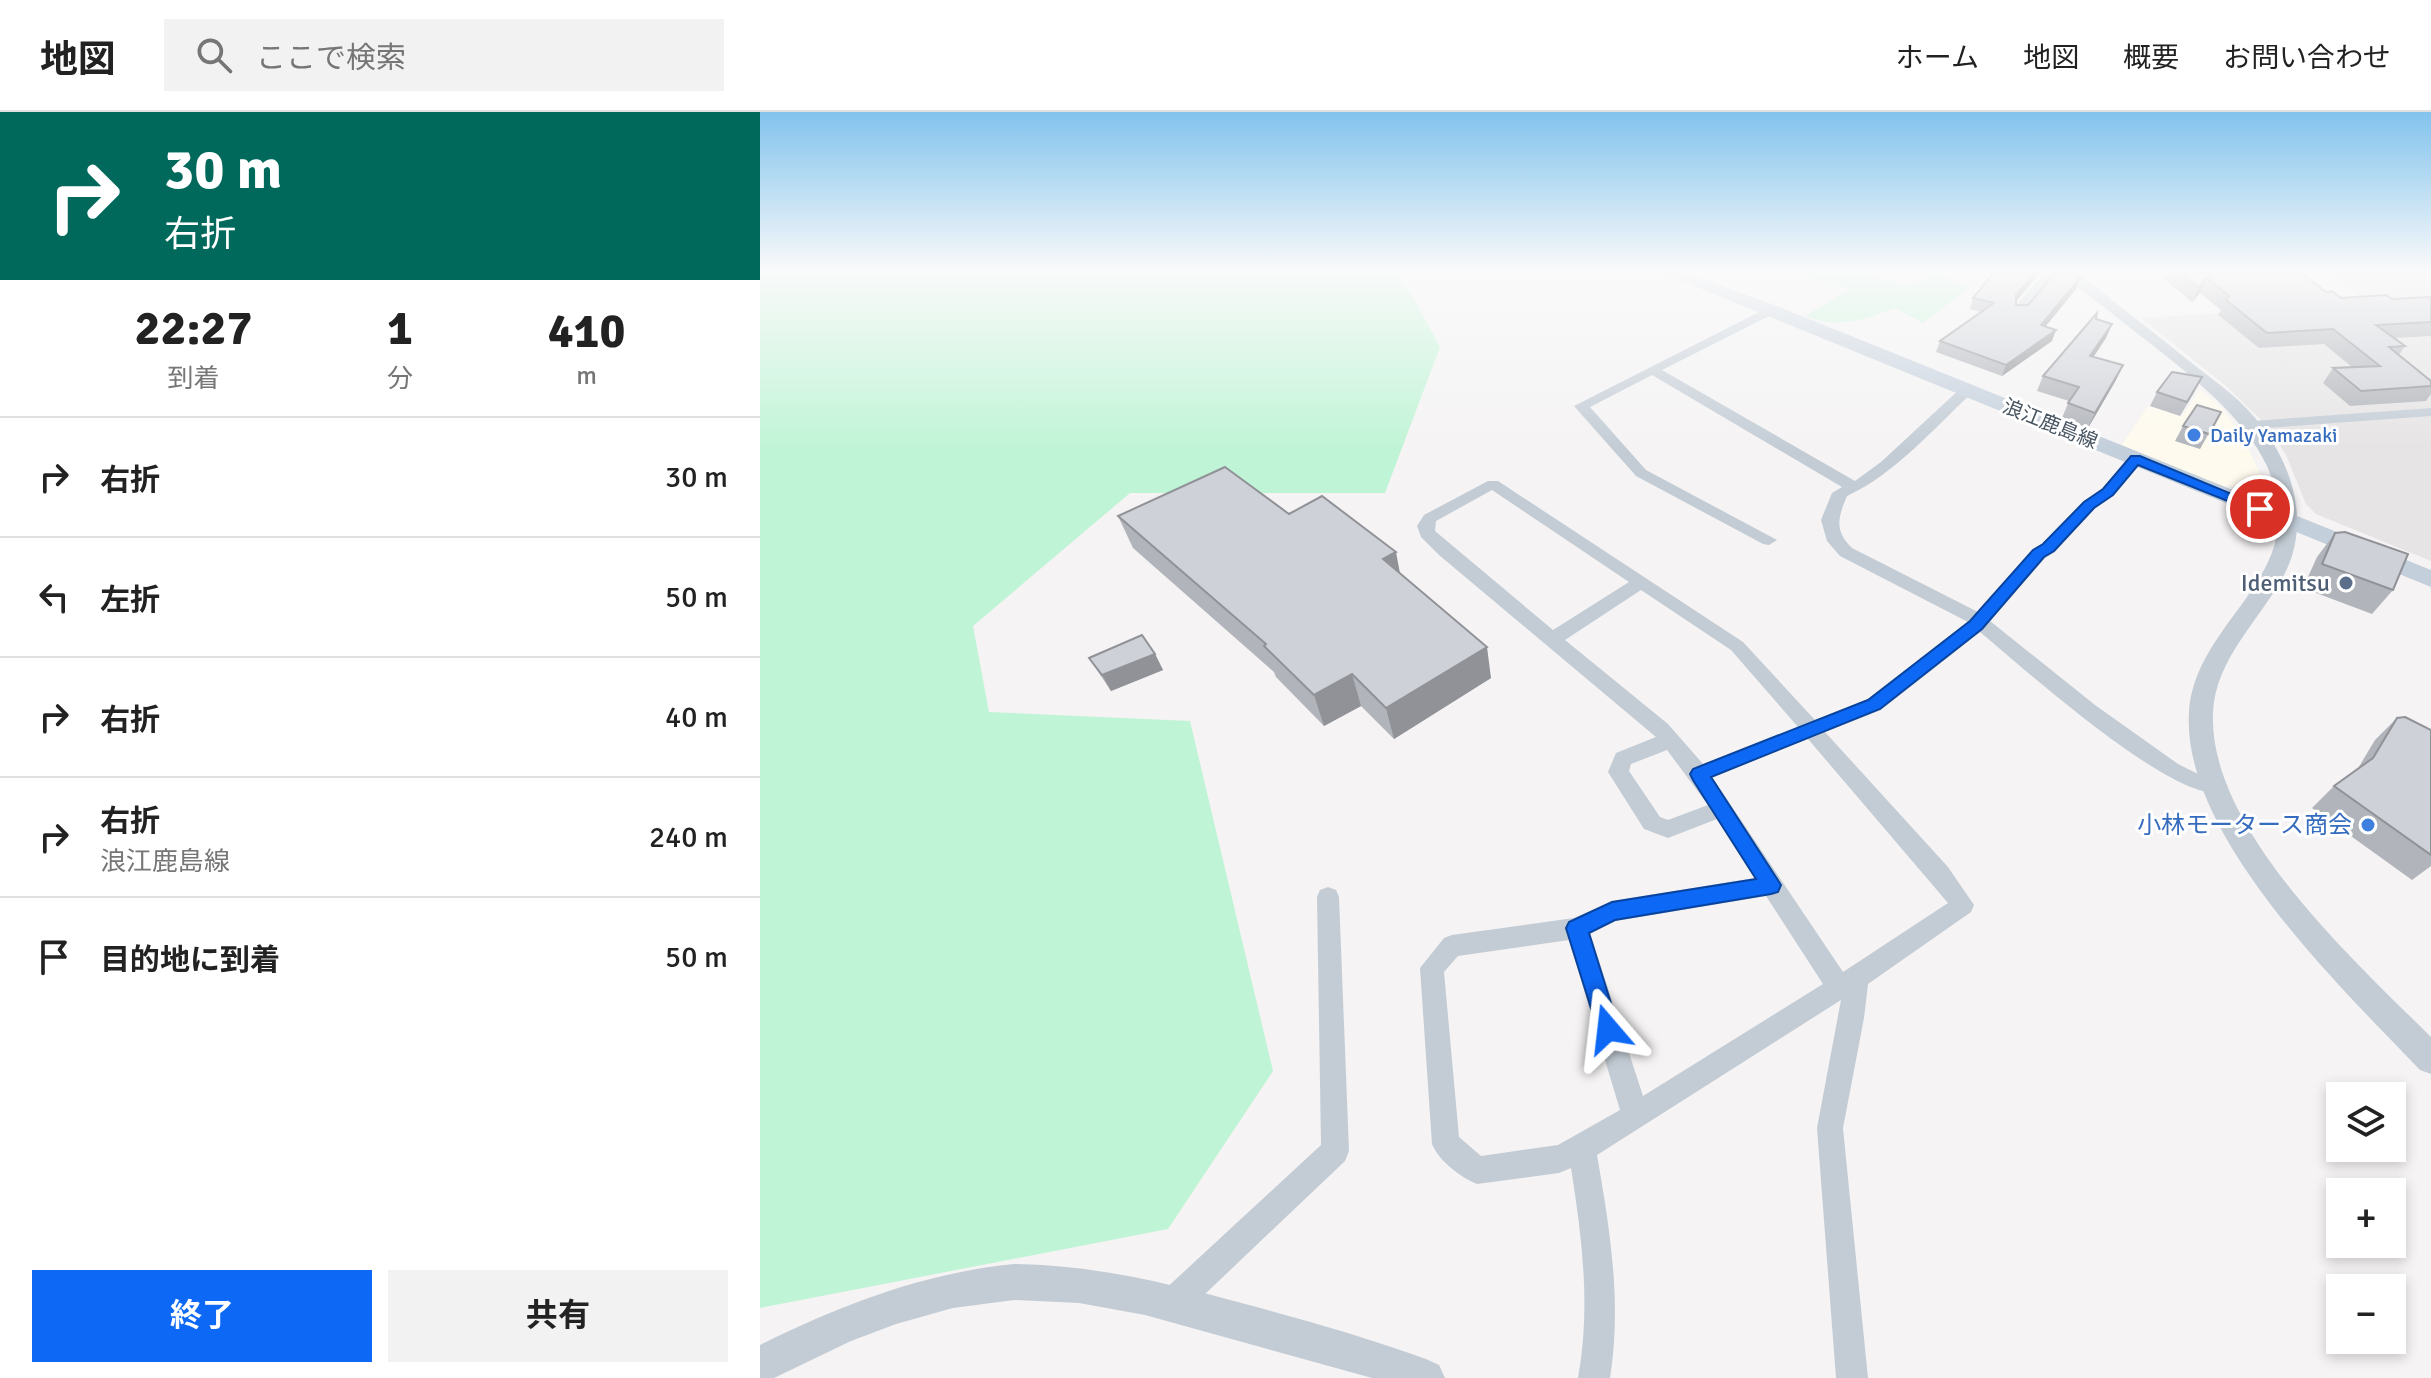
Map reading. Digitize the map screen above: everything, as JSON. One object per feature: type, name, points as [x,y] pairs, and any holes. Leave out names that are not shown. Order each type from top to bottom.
[{"type":"main road","name":"浪江鹿島線","points":[[1823,331],[2431,579]]},
{"type":"street","points":[[1730,331],[1581,406],[1641,473],[1769,540]]},
{"type":"street","points":[[2144,331],[2208,382],[2252,425],[2275,460],[2288,520],[2287,541],[2275,570],[2221,654],[2206,684],[2201,723],[2217,786],[2247,851],[2264,876],[2320,944],[2431,1059]]},
{"type":"street","points":[[1653,370],[1854,487]]},
{"type":"street","points":[[1967,390],[1886,465],[1863,483],[1840,493],[1829,520],[1835,541],[1860,560],[1980,621],[2088,710],[2171,770],[2196,782],[2217,786]]},
{"type":"street","points":[[2252,425],[2431,412]]},
{"type":"street","points":[[1699,774],[1874,705],[1980,621],[2039,554],[2049,548],[2089,505],[2108,492],[2135,459]]},
{"type":"street","points":[[1771,885],[1612,911],[1577,928],[1452,946],[1432,968],[1446,1144],[1477,1170],[1559,1159],[1582,1149],[1848,982],[1963,905],[1940,874],[1737,646],[1493,484],[1430,518],[1425,526],[1427,533],[1445,551],[1554,638],[1670,740],[1699,774],[1771,885],[1848,982],[1852,1018],[1830,1128],[1852,1378]]},
{"type":"street","points":[[1554,638],[1642,582]]},
{"type":"street","points":[[1670,740],[1623,759],[1618,772],[1652,823],[1668,829],[1720,809]]},
{"type":"street","points":[[1173,1303],[1335,1151],[1328,897]]},
{"type":"street","points":[[1577,928],[1635,1114]]},
{"type":"street","points":[[1582,1149],[1597,1260],[1601,1347],[1594,1378]]},
{"type":"street","points":[[760,1365],[833,1328],[858,1319],[908,1302],[984,1285],[1082,1287],[1173,1303],[1426,1378]]},
{"type":"shaded area","points":[[2157,331],[2431,331],[2431,408],[2262,421],[2226,386]]},
{"type":"shaded area","points":[[2200,389],[2223,409],[2243,438],[2260,473],[2253,487],[2220,486],[2121,446],[2148,406],[2182,416]]},
{"type":"shaded area","points":[[2431,415],[2431,561],[2316,514],[2306,504],[2286,455],[2268,427]]},
{"type":"green space","points":[[760,331],[1431,331],[1440,347],[1385,493],[1130,493],[973,626],[989,712],[1190,721],[1273,1071],[1168,1229],[760,1308]]},
{"type":"building","points":[[1954,331],[2054,331],[2006,365],[1940,341]]},
{"type":"building","points":[[2082,331],[2107,331],[2090,356],[2123,365],[2095,413],[2068,403],[2079,387],[2043,376]]},
{"type":"building","points":[[2336,331],[2384,331],[2405,346],[2389,347],[2431,381],[2431,386],[2361,391],[2333,368],[2380,366]]},
{"type":"building","points":[[2172,372],[2202,377],[2187,402],[2157,392]]},
{"type":"building","points":[[2197,405],[2221,412],[2209,434],[2183,426]]},
{"type":"building","points":[[1225,467],[1289,514],[1322,496],[1396,552],[1383,559],[1487,647],[1386,708],[1352,674],[1314,695],[1264,646],[1266,644],[1118,516]]},
{"type":"building","points":[[2345,532],[2408,554],[2393,590],[2322,564],[2335,533]]},
{"type":"building","points":[[1142,635],[1155,654],[1102,675],[1089,658]]},
{"type":"building","points":[[2405,717],[2431,730],[2431,855],[2334,786],[2373,758],[2397,718]]},
{"type":"place","name":"Daily Yamazaki","points":[[2194,435]]},
{"type":"place","name":"Idemitsu","points":[[2346,583]]},
{"type":"place","name":"小林モータース商会","points":[[2368,825]]},
{"type":"route","points":[[1608,1029],[1577,928],[1612,911],[1771,885],[1699,774],[1874,705],[1976,625],[2039,554],[2049,548],[2089,505],[2108,492],[2135,459],[2260,509]]}]
